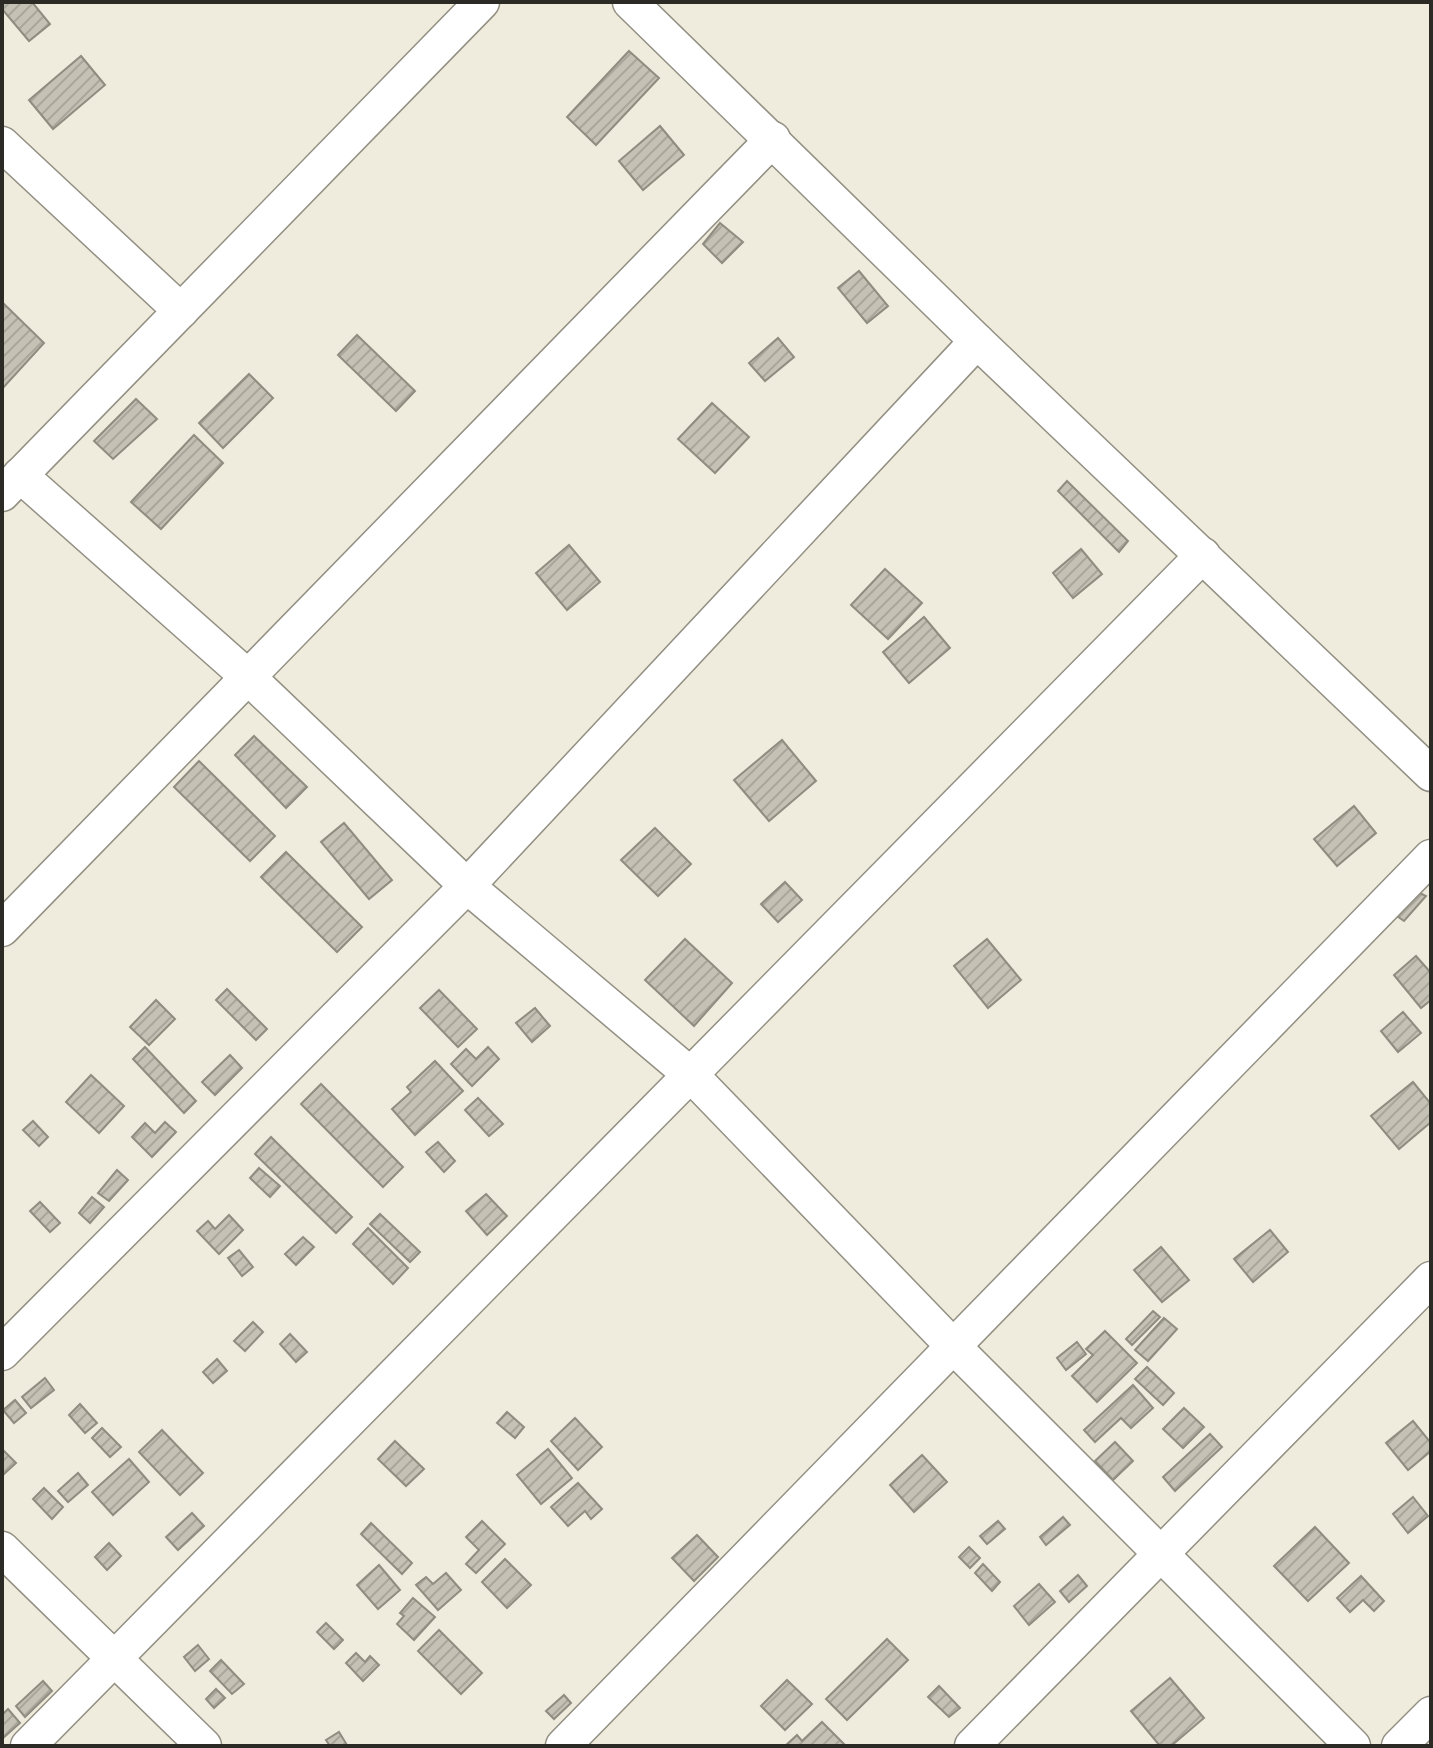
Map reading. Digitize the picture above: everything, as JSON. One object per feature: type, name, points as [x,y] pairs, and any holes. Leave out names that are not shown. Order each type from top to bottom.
[{"type":"street","points":[[482,2],[11,485],[249,678],[467,886],[692,1076],[953,1346],[1353,1746]]},
{"type":"street","points":[[630,2],[977,341],[1431,774]]},
{"type":"street","points":[[2,929],[773,139]]},
{"type":"street","points":[[2,144],[181,311]]},
{"type":"street","points":[[2,1353],[467,886],[977,341]]},
{"type":"street","points":[[28,1746],[1203,555]]},
{"type":"street","points":[[563,1746],[1431,857]]},
{"type":"street","points":[[972,1746],[1431,1279]]},
{"type":"street","points":[[2,1549],[204,1746]]},
{"type":"street","points":[[1399,1746],[1431,1714]]},
{"type":"building","points":[[4,2],[32,2],[50,24],[29,41],[2,9]]},
{"type":"building","points":[[629,51],[659,78],[596,145],[567,117]]},
{"type":"building","points":[[81,56],[105,85],[53,129],[29,100]]},
{"type":"building","points":[[660,126],[684,155],[643,190],[619,161]]},
{"type":"building","points":[[720,223],[743,242],[722,263],[703,244]]},
{"type":"building","points":[[859,271],[888,306],[867,323],[838,288]]},
{"type":"building","points":[[2,302],[44,343],[2,389]]},
{"type":"building","points":[[357,335],[415,391],[396,411],[338,355]]},
{"type":"building","points":[[778,338],[794,357],[765,381],[749,363]]},
{"type":"building","points":[[249,374],[273,398],[223,448],[199,423]]},
{"type":"building","points":[[136,399],[157,419],[113,459],[94,441]]},
{"type":"building","points":[[712,403],[749,437],[715,473],[678,439]]},
{"type":"building","points":[[194,435],[223,463],[161,529],[131,502]]},
{"type":"building","points":[[1067,481],[1128,541],[1119,552],[1058,491]]},
{"type":"building","points":[[569,545],[600,582],[567,610],[536,573]]},
{"type":"building","points":[[1081,549],[1102,574],[1073,598],[1053,573]]},
{"type":"building","points":[[885,569],[922,603],[888,639],[851,605]]},
{"type":"building","points":[[924,617],[950,648],[909,683],[883,652]]},
{"type":"building","points":[[254,736],[307,787],[286,808],[235,755]]},
{"type":"building","points":[[782,740],[816,781],[769,821],[734,780]]},
{"type":"building","points":[[199,761],[275,836],[250,861],[174,787]]},
{"type":"building","points":[[1354,806],[1376,833],[1337,866],[1314,839]]},
{"type":"building","points":[[344,823],[392,880],[369,899],[321,842]]},
{"type":"building","points":[[655,828],[691,864],[658,896],[621,860]]},
{"type":"building","points":[[286,852],[362,927],[337,952],[261,877]]},
{"type":"building","points":[[785,882],[802,900],[778,922],[761,904]]},
{"type":"building","points":[[1418,892],[1426,896],[1404,921],[1397,916]]},
{"type":"building","points":[[685,939],[732,983],[694,1026],[645,980]]},
{"type":"building","points":[[987,939],[1021,980],[988,1008],[954,966]]},
{"type":"building","points":[[1416,956],[1431,973],[1431,1000],[1421,1008],[1394,975]]},
{"type":"building","points":[[227,989],[267,1029],[256,1040],[216,1000]]},
{"type":"building","points":[[439,990],[477,1029],[458,1047],[420,1008]]},
{"type":"building","points":[[156,1000],[175,1019],[149,1045],[130,1027]]},
{"type":"building","points":[[535,1008],[550,1026],[532,1042],[516,1023]]},
{"type":"building","points":[[1403,1012],[1421,1033],[1398,1052],[1381,1031]]},
{"type":"building","points":[[145,1047],[196,1101],[184,1113],[133,1059]]},
{"type":"building","points":[[488,1047],[499,1059],[472,1086],[451,1064],[466,1049],[476,1059]]},
{"type":"building","points":[[230,1055],[242,1068],[215,1095],[202,1082]]},
{"type":"building","points":[[435,1061],[463,1091],[415,1135],[392,1109],[411,1092],[407,1087]]},
{"type":"building","points":[[91,1075],[124,1106],[99,1133],[66,1102]]},
{"type":"building","points":[[1413,1082],[1431,1104],[1431,1122],[1399,1149],[1371,1116]]},
{"type":"building","points":[[321,1084],[403,1167],[383,1187],[301,1104]]},
{"type":"building","points":[[478,1098],[503,1124],[489,1136],[465,1110]]},
{"type":"building","points":[[33,1121],[48,1137],[39,1146],[23,1130]]},
{"type":"building","points":[[165,1122],[176,1132],[152,1157],[132,1137],[145,1123],[155,1133]]},
{"type":"building","points":[[271,1137],[352,1217],[336,1233],[255,1154]]},
{"type":"building","points":[[438,1142],[455,1161],[444,1172],[426,1152]]},
{"type":"building","points":[[259,1168],[280,1186],[270,1197],[250,1178]]},
{"type":"building","points":[[117,1170],[128,1180],[109,1201],[98,1193]]},
{"type":"building","points":[[486,1194],[507,1216],[487,1235],[466,1211]]},
{"type":"building","points":[[92,1197],[104,1207],[90,1223],[79,1213]]},
{"type":"building","points":[[40,1202],[60,1223],[50,1232],[30,1211]]},
{"type":"building","points":[[380,1214],[420,1252],[410,1262],[370,1224]]},
{"type":"building","points":[[229,1215],[243,1230],[219,1254],[197,1231],[208,1221],[215,1229]]},
{"type":"building","points":[[368,1228],[408,1268],[393,1284],[353,1244]]},
{"type":"building","points":[[1270,1230],[1288,1252],[1253,1282],[1234,1259]]},
{"type":"building","points":[[303,1237],[314,1247],[296,1265],[285,1254]]},
{"type":"building","points":[[1161,1247],[1189,1280],[1162,1302],[1134,1270]]},
{"type":"building","points":[[239,1250],[253,1267],[242,1276],[228,1258]]},
{"type":"building","points":[[1153,1311],[1160,1317],[1132,1345],[1126,1339]]},
{"type":"building","points":[[1164,1318],[1177,1329],[1148,1361],[1135,1350]]},
{"type":"building","points":[[253,1322],[263,1332],[245,1351],[234,1341]]},
{"type":"building","points":[[1105,1331],[1137,1363],[1097,1402],[1072,1376],[1093,1355],[1086,1349]]},
{"type":"building","points":[[290,1334],[307,1352],[296,1362],[280,1344]]},
{"type":"building","points":[[1077,1342],[1086,1354],[1066,1370],[1057,1358]]},
{"type":"building","points":[[217,1359],[227,1371],[213,1383],[203,1372]]},
{"type":"building","points":[[1147,1367],[1174,1393],[1163,1405],[1135,1379]]},
{"type":"building","points":[[45,1378],[54,1390],[31,1408],[22,1397]]},
{"type":"building","points":[[1133,1385],[1153,1408],[1131,1428],[1121,1418],[1095,1442],[1084,1430]]},
{"type":"building","points":[[15,1400],[26,1413],[14,1423],[3,1410]]},
{"type":"building","points":[[80,1404],[97,1423],[85,1433],[69,1415]]},
{"type":"building","points":[[1184,1408],[1204,1427],[1183,1448],[1163,1429]]},
{"type":"building","points":[[507,1412],[524,1427],[515,1438],[497,1423]]},
{"type":"building","points":[[575,1418],[602,1447],[578,1470],[551,1441]]},
{"type":"building","points":[[1413,1421],[1431,1443],[1431,1451],[1408,1470],[1386,1443]]},
{"type":"building","points":[[102,1428],[121,1447],[110,1457],[92,1438]]},
{"type":"building","points":[[162,1430],[203,1473],[180,1495],[139,1452]]},
{"type":"building","points":[[1210,1434],[1222,1447],[1175,1491],[1163,1477]]},
{"type":"building","points":[[395,1441],[424,1469],[406,1486],[378,1459]]},
{"type":"building","points":[[1115,1442],[1133,1461],[1113,1480],[1095,1461]]},
{"type":"building","points":[[2,1449],[16,1463],[4,1474],[2,1473]]},
{"type":"building","points":[[548,1449],[572,1478],[541,1504],[517,1475]]},
{"type":"building","points":[[922,1455],[947,1482],[914,1512],[890,1485]]},
{"type":"building","points":[[129,1459],[149,1482],[113,1515],[92,1492]]},
{"type":"building","points":[[78,1473],[88,1485],[68,1502],[58,1491]]},
{"type":"building","points":[[578,1483],[602,1509],[591,1519],[585,1511],[568,1526],[551,1507]]},
{"type":"building","points":[[44,1488],[63,1507],[52,1519],[33,1499]]},
{"type":"building","points":[[1413,1497],[1428,1516],[1408,1533],[1393,1514]]},
{"type":"building","points":[[192,1513],[204,1526],[178,1550],[166,1537]]},
{"type":"building","points":[[1063,1517],[1070,1525],[1046,1545],[1040,1537]]},
{"type":"building","points":[[482,1521],[505,1544],[476,1573],[466,1564],[479,1550],[466,1537]]},
{"type":"building","points":[[998,1521],[1005,1529],[987,1544],[980,1536]]},
{"type":"building","points":[[371,1523],[412,1563],[402,1574],[361,1534]]},
{"type":"building","points":[[1315,1527],[1349,1563],[1308,1601],[1274,1566]]},
{"type":"building","points":[[697,1535],[718,1557],[694,1581],[672,1558]]},
{"type":"building","points":[[109,1543],[121,1556],[107,1570],[95,1557]]},
{"type":"building","points":[[969,1547],[980,1558],[970,1568],[959,1557]]},
{"type":"building","points":[[505,1559],[531,1585],[507,1608],[482,1582]]},
{"type":"building","points":[[983,1564],[1000,1582],[992,1591],[975,1573]]},
{"type":"building","points":[[379,1565],[400,1590],[378,1609],[357,1585]]},
{"type":"building","points":[[446,1573],[461,1590],[438,1610],[416,1585],[426,1577],[433,1584]]},
{"type":"building","points":[[1078,1575],[1087,1586],[1069,1602],[1060,1591]]},
{"type":"building","points":[[1361,1576],[1384,1601],[1374,1611],[1363,1600],[1350,1612],[1337,1598]]},
{"type":"building","points":[[1039,1584],[1055,1602],[1029,1625],[1014,1606]]},
{"type":"building","points":[[413,1598],[435,1617],[414,1640],[397,1624],[404,1616],[400,1613]]},
{"type":"building","points":[[326,1623],[343,1640],[334,1649],[317,1632]]},
{"type":"building","points":[[439,1630],[482,1673],[461,1694],[418,1651]]},
{"type":"building","points":[[887,1639],[908,1660],[847,1720],[826,1699]]},
{"type":"building","points":[[198,1645],[209,1659],[195,1671],[184,1657]]},
{"type":"building","points":[[356,1653],[365,1662],[370,1656],[379,1665],[363,1681],[346,1663]]},
{"type":"building","points":[[221,1660],[244,1684],[232,1694],[210,1671]]},
{"type":"building","points":[[1170,1678],[1204,1718],[1171,1746],[1160,1746],[1131,1711]]},
{"type":"building","points":[[787,1680],[812,1704],[785,1730],[761,1706]]},
{"type":"building","points":[[43,1681],[52,1691],[25,1717],[16,1706]]},
{"type":"building","points":[[939,1686],[960,1708],[949,1717],[928,1697]]},
{"type":"building","points":[[216,1689],[225,1698],[214,1708],[206,1699]]},
{"type":"building","points":[[564,1695],[571,1703],[554,1719],[546,1711]]},
{"type":"building","points":[[8,1709],[20,1723],[3,1738],[2,1715]]},
{"type":"building","points":[[822,1722],[844,1744],[842,1746],[785,1746],[797,1735],[802,1741]]},
{"type":"building","points":[[339,1732],[347,1745],[330,1746],[326,1740]]}]
